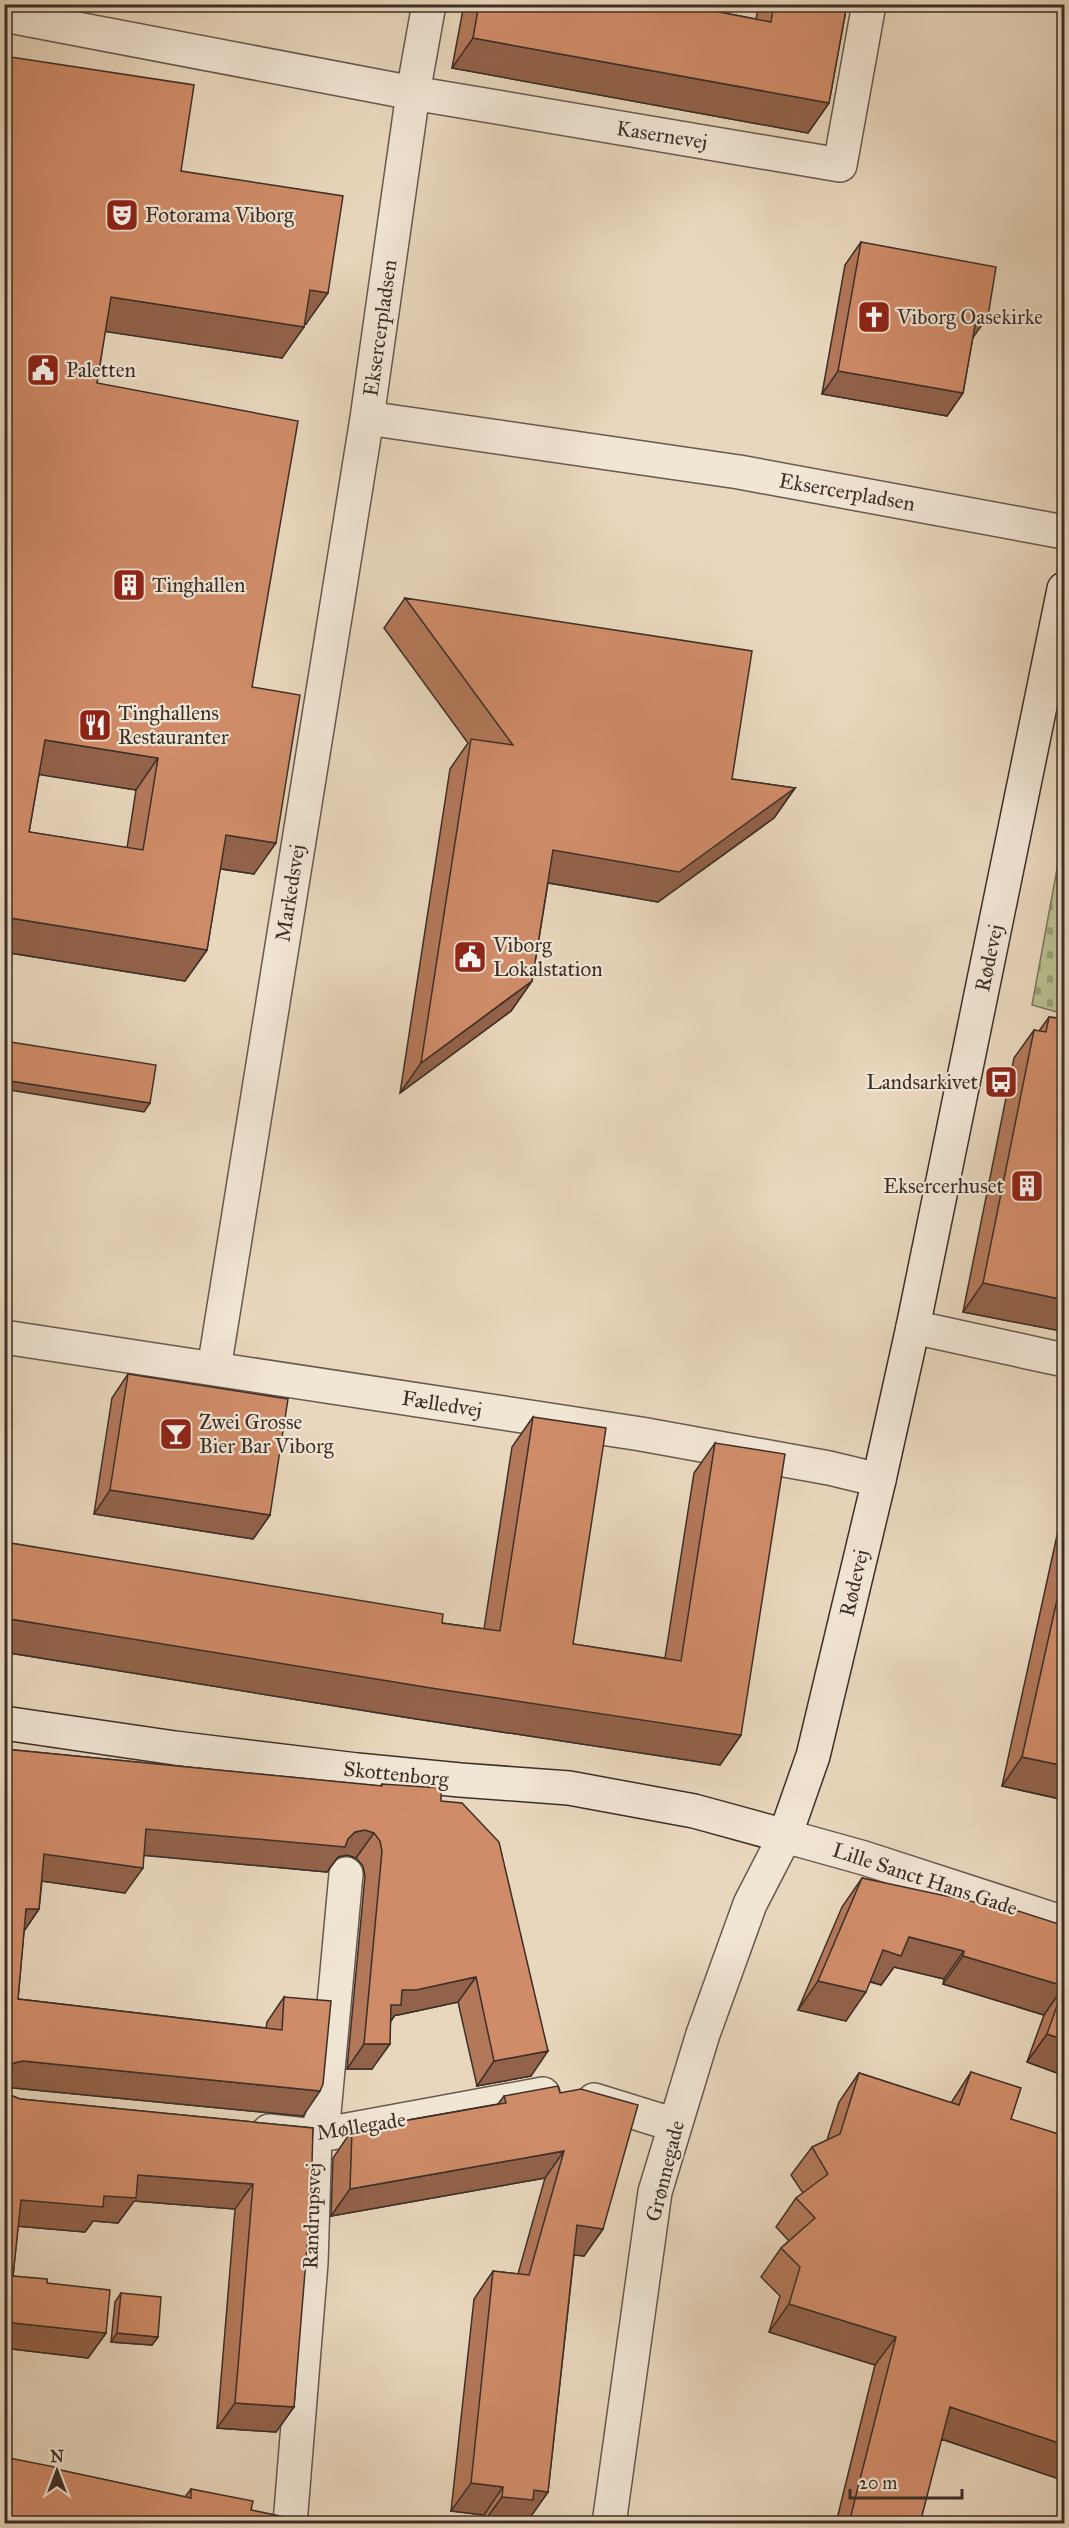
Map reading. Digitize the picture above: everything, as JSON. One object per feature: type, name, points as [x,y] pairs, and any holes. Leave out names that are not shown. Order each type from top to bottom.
[{"type":"street","points":[[4,15],[413,93],[429,4]]},
{"type":"street","name":"Kasernevej","points":[[413,93],[840,165],[869,4]]},
{"type":"street","name":"Eksercerpladsen","points":[[413,93],[367,418],[739,472],[1065,532]]},
{"type":"street","name":"Markedsvej","points":[[214,1369],[367,418]]},
{"type":"street","name":"Rødevej","points":[[785,1836],[813,1756],[879,1480],[913,1327],[1065,589]]},
{"type":"street","points":[[913,1327],[1065,1360]]},
{"type":"street","name":"Fælledvej","points":[[4,1337],[640,1434],[829,1468],[879,1480]]},
{"type":"street","name":"Skottenborg","points":[[4,1723],[175,1748],[357,1770],[568,1788],[694,1811],[785,1836]]},
{"type":"street","name":"Lille Sanct Hans Gade","points":[[785,1836],[864,1858],[1065,1923]]},
{"type":"street","name":"Grønnegade","points":[[609,2523],[655,2192],[704,2034],[750,1904],[785,1836]]},
{"type":"street","name":"Randrupsvej","points":[[290,2523],[310,2263],[315,2136],[324,2113],[346,1874]]},
{"type":"street","name":"Møllegade","points":[[243,2129],[315,2136],[538,2094],[584,2096],[675,2125]]},
{"type":"green space","points":[[1064,831],[1064,1014],[1032,1005]]},
{"type":"building","points":[[479,4],[678,4],[771,22],[774,4],[847,4],[829,103],[473,38]]},
{"type":"building","points":[[4,56],[194,85],[181,171],[343,196],[328,293],[310,290],[304,327],[111,297],[97,383],[298,421],[252,687],[300,695],[276,843],[226,835],[207,950],[4,917]],"holes":[[[45,740],[158,758],[143,850],[29,832]]]},
{"type":"building","points":[[861,242],[996,267],[988,316],[977,314],[963,393],[838,371]]},
{"type":"building","points":[[405,598],[752,651],[732,779],[795,788],[679,872],[553,850],[532,981],[421,1063],[471,739],[513,745]]},
{"type":"building","name":"Eksercerhuset","points":[[1064,1012],[1065,1300],[983,1283],[1034,1030],[1046,1032],[1049,1017],[1063,1019]]},
{"type":"building","points":[[4,1041],[156,1065],[150,1103],[4,1080]]},
{"type":"building","points":[[128,1374],[288,1399],[270,1515],[110,1490]]},
{"type":"building","points":[[533,1417],[606,1428],[573,1644],[681,1661],[715,1443],[785,1454],[741,1735],[431,1688],[4,1618],[4,1542],[443,1614],[442,1623],[500,1631]]},
{"type":"building","points":[[1065,1564],[1065,1766],[1022,1757]]},
{"type":"building","points":[[4,1749],[382,1786],[382,1784],[441,1788],[441,1801],[462,1803],[499,1842],[548,2051],[494,2061],[476,1977],[416,1990],[402,1990],[401,2005],[391,2005],[390,2044],[364,2044],[382,1851],[380,1841],[374,1833],[365,1830],[355,1832],[348,1839],[345,1847],[146,1829],[143,1868],[44,1854],[39,1909],[26,1909],[18,1999],[282,2030],[284,1997],[331,2001],[323,2084],[320,2091],[23,2061],[14,2063],[4,2074]]},
{"type":"building","points":[[862,1878],[988,1905],[990,1902],[1065,1926],[1065,2040],[1047,2034],[1064,1986],[963,1956],[964,1951],[909,1937],[901,1956],[883,1950],[866,1992],[818,1981]]},
{"type":"building","points":[[971,2072],[1021,2088],[1011,2119],[1065,2136],[1065,2445],[950,2407],[920,2523],[849,2523],[896,2337],[789,2304],[800,2267],[781,2248],[815,2218],[796,2198],[828,2174],[812,2147],[840,2134],[859,2073],[959,2105]]},
{"type":"building","points":[[558,2086],[560,2093],[581,2089],[638,2105],[603,2229],[577,2225],[548,2492],[534,2490],[533,2500],[502,2497],[503,2487],[471,2483],[493,2271],[529,2275],[564,2151],[350,2189],[352,2130],[506,2103],[504,2096]]},
{"type":"building","points":[[4,2087],[10,2095],[20,2099],[313,2128],[311,2198],[294,2407],[235,2403],[253,2184],[138,2175],[136,2198],[104,2196],[103,2207],[21,2200],[13,2276],[47,2279],[47,2283],[110,2290],[106,2333],[4,2322]]},
{"type":"building","points":[[121,2293],[161,2297],[158,2337],[117,2333]]},
{"type":"building","points":[[4,2457],[191,2498],[191,2489],[253,2501],[251,2510],[295,2519],[294,2523],[4,2523]]},
{"type":"place","name":"Fotorama Viborg","points":[[122,215]]},
{"type":"place","name":"Viborg Oasekirke","points":[[874,317]]},
{"type":"place","name":"Paletten","points":[[43,370]]},
{"type":"place","name":"Tinghallen","points":[[129,585]]},
{"type":"place","name":"Tinghallens Restauranter","points":[[95,725]]},
{"type":"place","name":"Viborg Lokalstation","points":[[470,957]]},
{"type":"place","name":"Landsarkivet","points":[[1001,1082]]},
{"type":"place","name":"Eksercerhuset","points":[[1027,1186]]},
{"type":"place","name":"Zwei Grosse Bier Bar Viborg","points":[[176,1434]]}]
